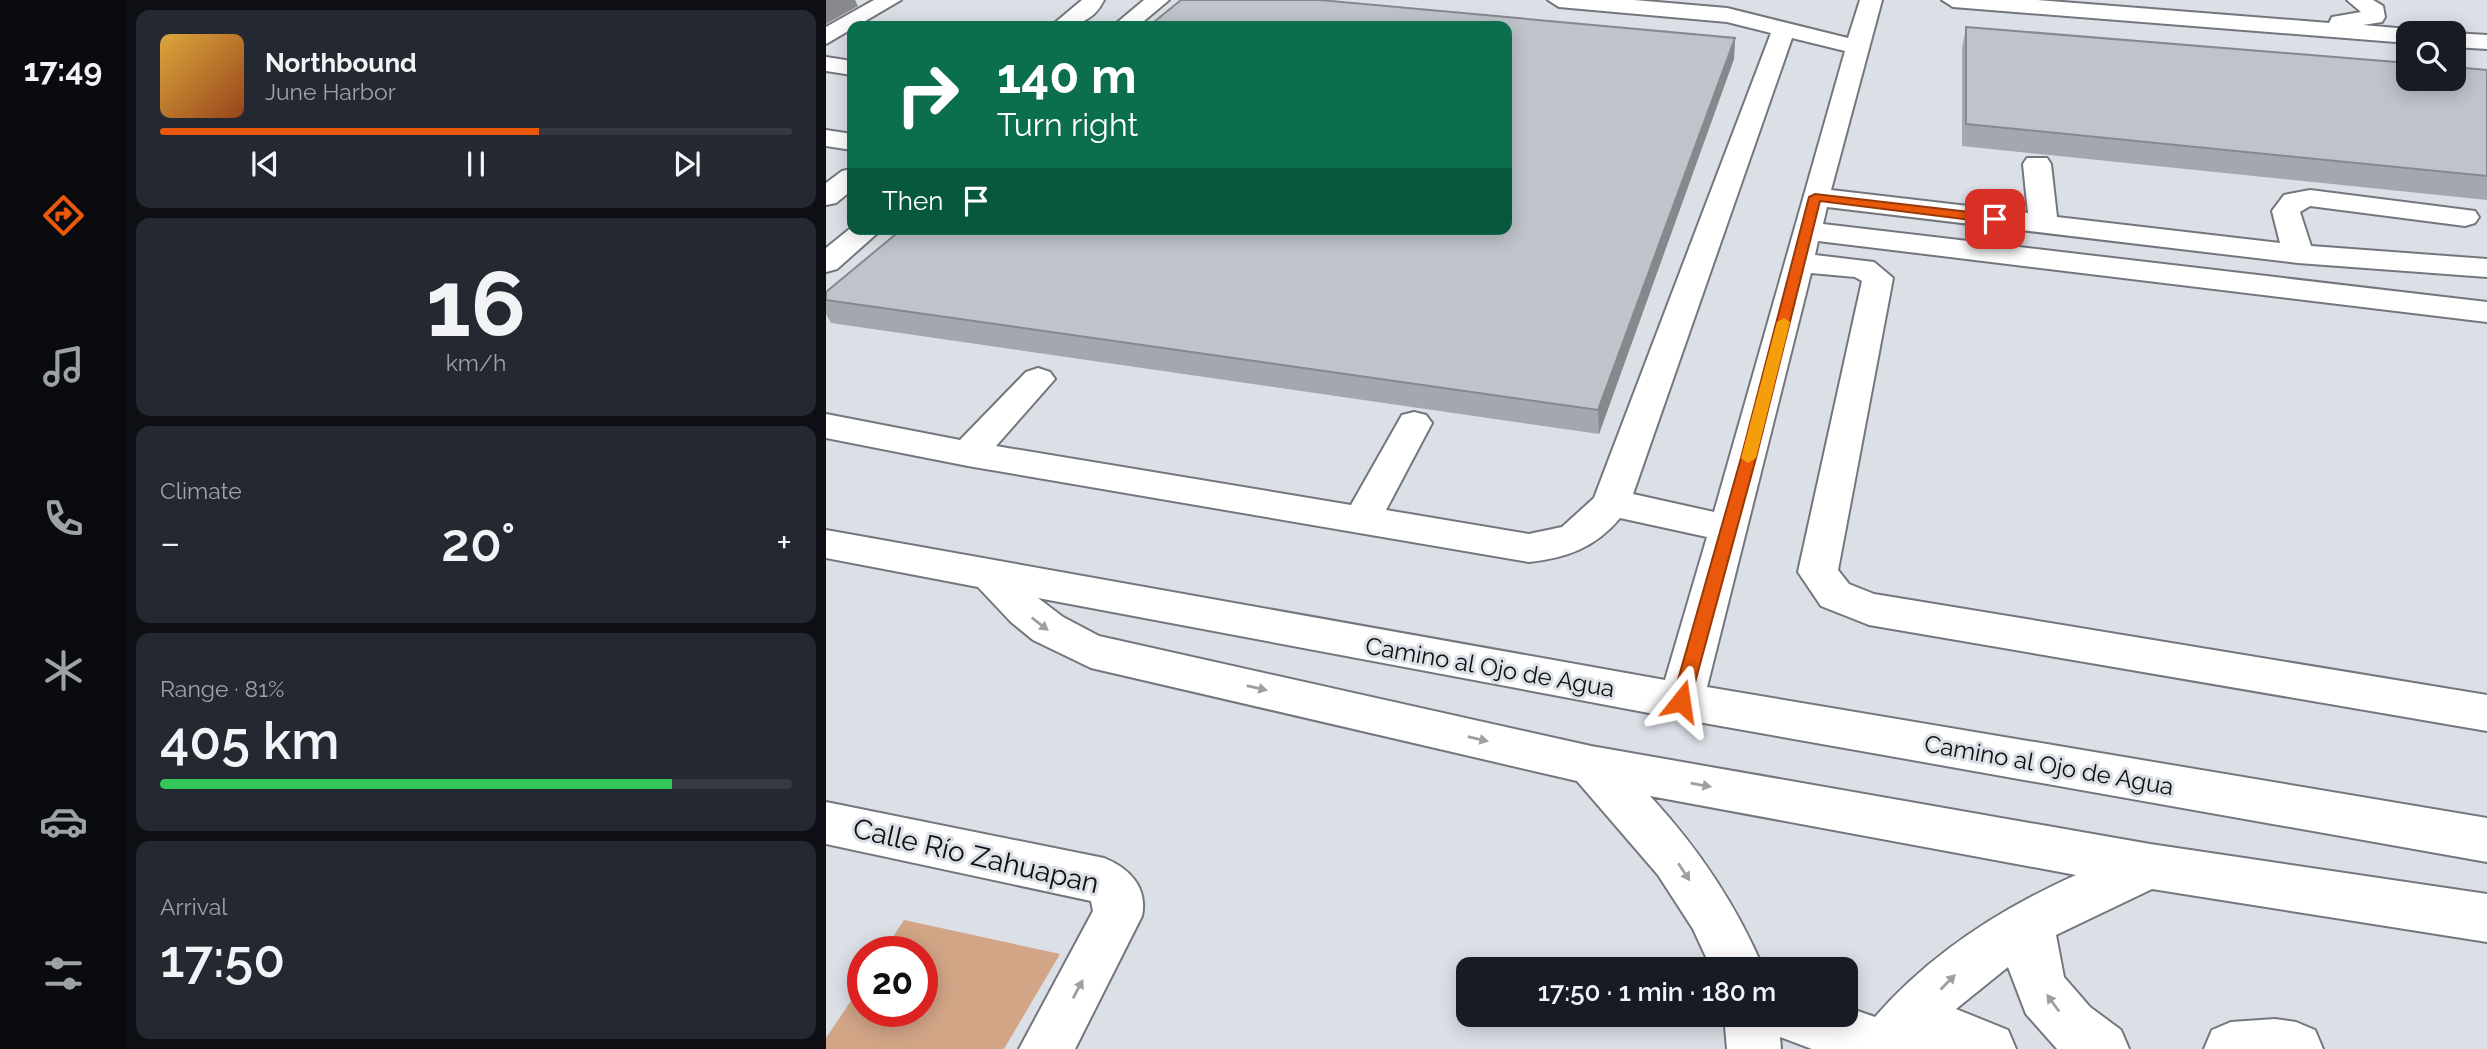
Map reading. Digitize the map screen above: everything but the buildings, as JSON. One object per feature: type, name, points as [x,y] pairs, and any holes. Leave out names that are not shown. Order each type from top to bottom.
[{"type":"street","points":[[854,21],[890,0]]},
{"type":"street","points":[[1070,21],[1089,8],[1093,0]]},
{"type":"street","points":[[1131,21],[1158,0]]},
{"type":"street","points":[[1559,0],[1700,12],[1784,28],[1859,48]]},
{"type":"street","points":[[1681,701],[1748,458],[1815,197],[1871,0]]},
{"type":"street","points":[[1953,0],[2396,35]]},
{"type":"street","points":[[2101,0],[2337,22],[2361,22],[2374,17],[2375,11],[2358,0]]},
{"type":"street","points":[[826,37],[847,25]]},
{"type":"street","points":[[826,426],[968,454],[1529,548],[1558,545],[1577,538],[1611,503],[1784,28]]},
{"type":"street","points":[[2466,41],[2487,42]]},
{"type":"street","points":[[826,64],[847,67]]},
{"type":"street","points":[[826,138],[847,141]]},
{"type":"street","points":[[2037,164],[2042,224]]},
{"type":"street","points":[[826,197],[847,181]]},
{"type":"street","points":[[1815,197],[2298,254],[2487,268]]},
{"type":"street","points":[[2298,254],[2286,211],[2294,201],[2310,198],[2465,217]]},
{"type":"street","points":[[826,263],[861,235]]},
{"type":"street","points":[[1803,247],[2487,312]]},
{"type":"street","points":[[1803,247],[1863,268],[1878,278],[1818,572],[1835,595],[1869,609],[2487,713]]},
{"type":"street","points":[[968,454],[1038,379]]},
{"type":"street","points":[[1362,521],[1414,423]]},
{"type":"street","points":[[1611,503],[1727,528]]},
{"type":"street","name":"Camino al Ojo de Agua","points":[[826,544],[1681,701],[2487,840]]},
{"type":"street","points":[[992,576],[1023,611],[1053,635],[1091,650],[1591,765],[2150,866],[2487,918]]},
{"type":"street","points":[[1591,765],[1639,813],[1678,863],[1710,913],[1732,957]]},
{"type":"street","name":"Calle Río Zahuapan","points":[[826,823],[1104,881],[1114,888],[1119,900],[1117,916],[1046,1049]]},
{"type":"street","points":[[1894,1038],[1953,976],[1994,943],[2086,893],[2150,866]]},
{"type":"street","points":[[2029,922],[2035,975],[2052,1004],[2072,1026],[2102,1049]]},
{"type":"street","points":[[1752,1027],[1754,1049]]},
{"type":"street","points":[[1845,1027],[1894,1038],[1989,1049]]},
{"type":"street","points":[[2231,1049],[2274,1046],[2297,1049]]},
{"type":"shaded area","points":[[904,920],[1060,954],[1004,1049],[826,1049],[826,1038],[847,1007],[847,1027],[938,1027],[938,936],[894,936]]},
{"type":"slow traffic","points":[[1748,458],[1784,322]]},
{"type":"route","points":[[1681,701],[1748,458],[1815,197],[1995,219]]}]
